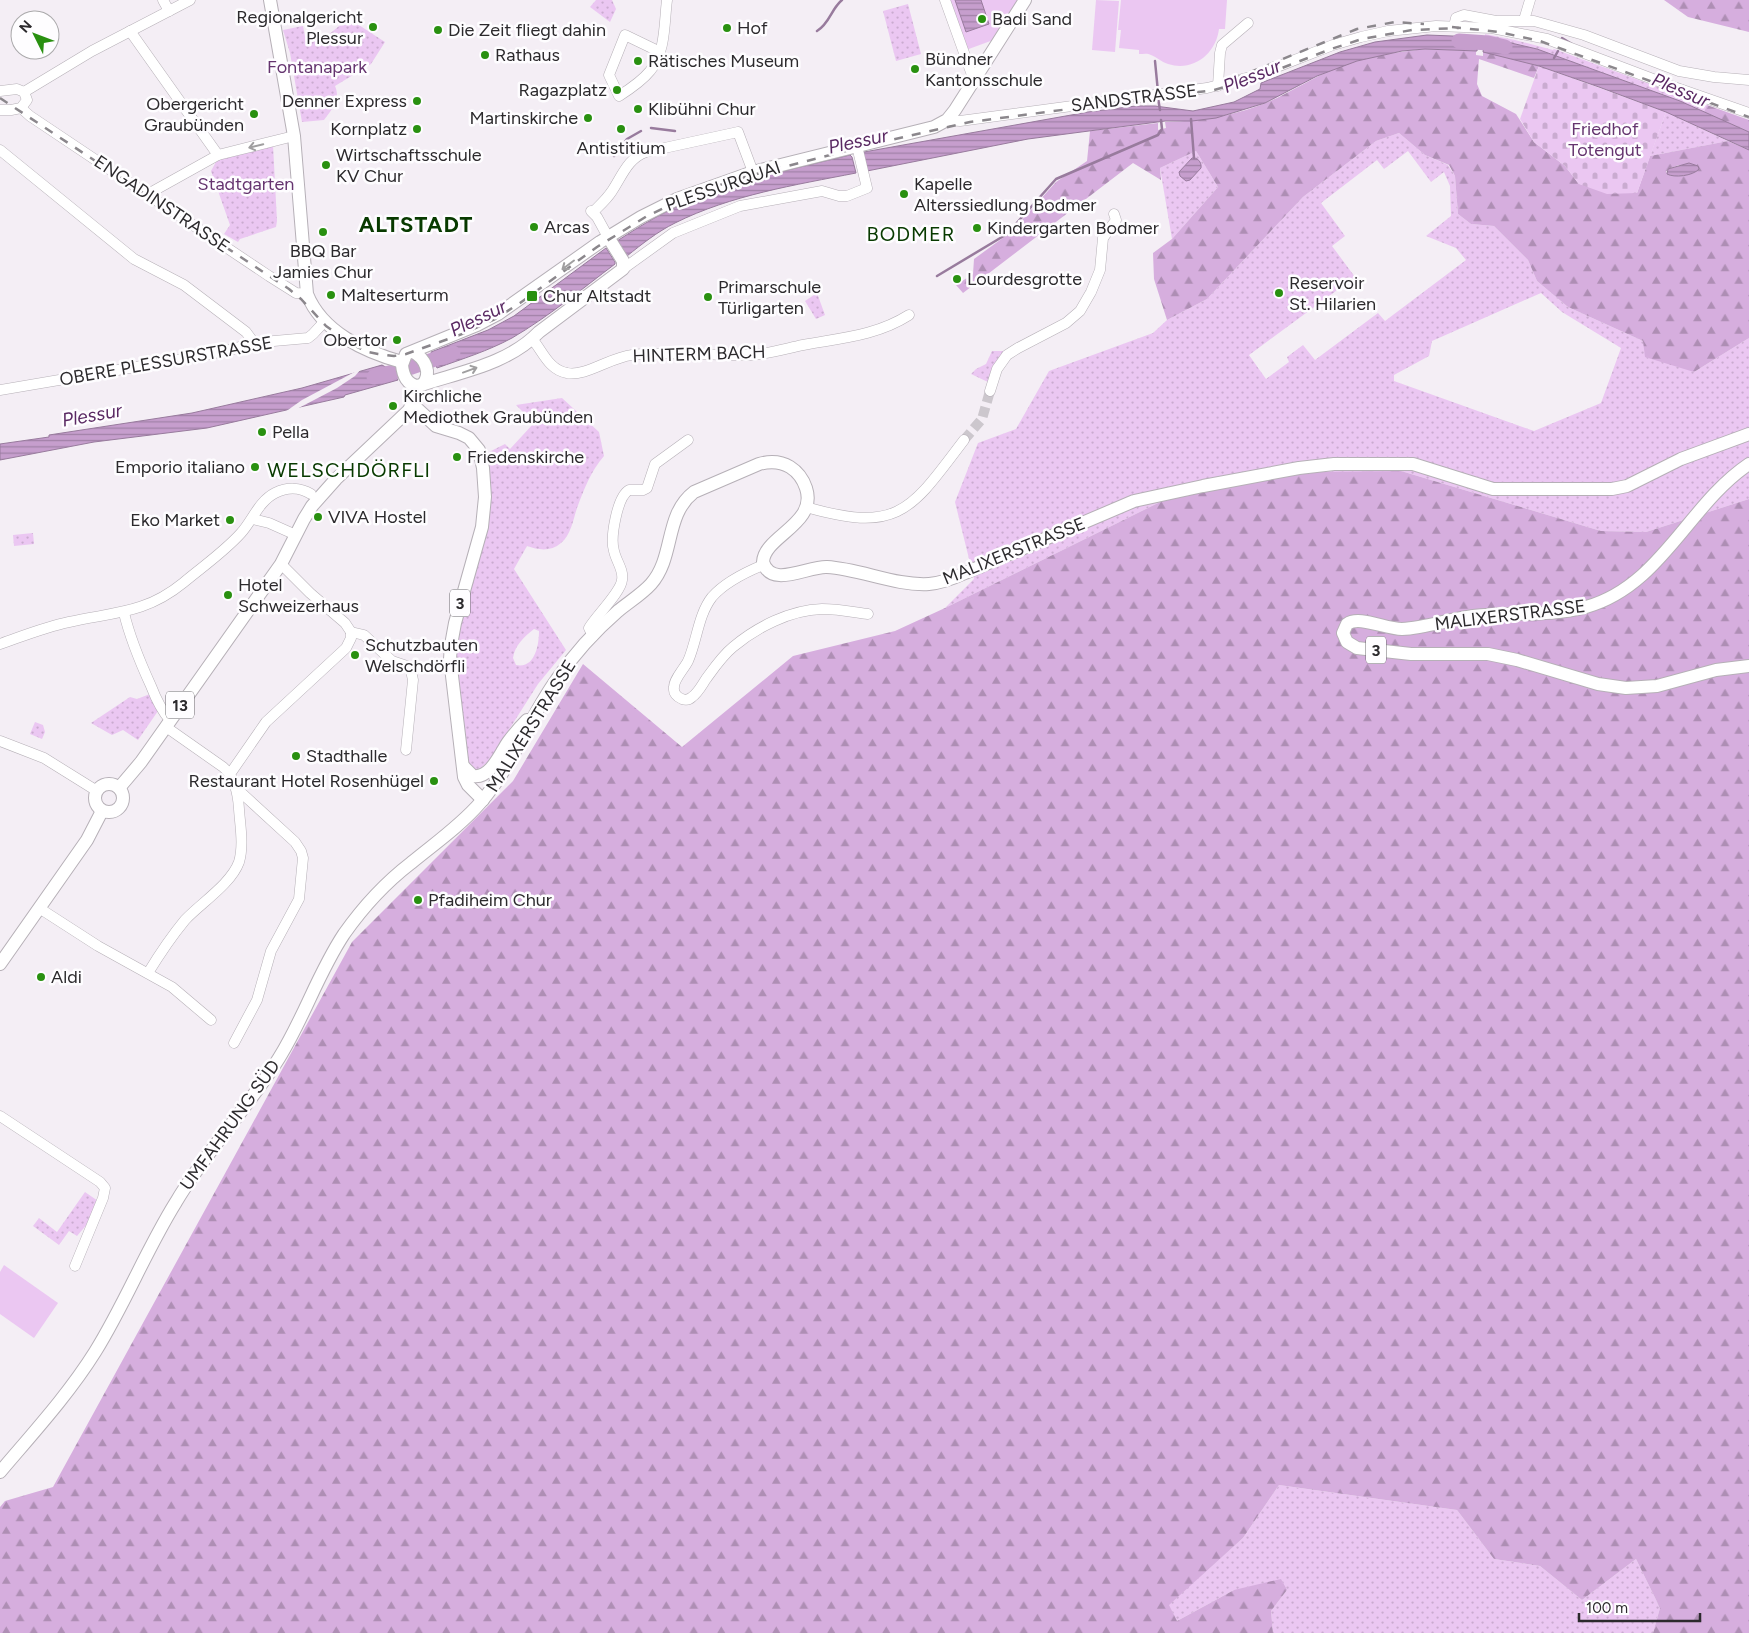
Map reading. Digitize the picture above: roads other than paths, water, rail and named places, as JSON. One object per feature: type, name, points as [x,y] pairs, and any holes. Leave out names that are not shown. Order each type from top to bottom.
[{"type":"main road","points":[[270,0],[294,136],[307,294],[312,305],[325,321],[362,348],[381,356],[407,358],[425,364],[428,377],[415,383]]},
{"type":"main road","points":[[947,120],[1026,0]]},
{"type":"main road","name":"PLESSURQUAI","points":[[407,358],[498,314],[667,203],[753,172],[858,150],[934,127],[947,120]]},
{"type":"main road","points":[[415,383],[481,366],[533,340],[540,332],[622,264],[610,241]]},
{"type":"main road","points":[[407,358],[415,383],[412,404]]},
{"type":"main road","name":"13","points":[[119,788],[141,762],[282,564],[307,513],[327,488],[407,412],[412,404]]},
{"type":"main road","name":"MALIXERSTRASSE","points":[[412,404],[436,426],[459,432],[469,438],[479,450],[484,468],[485,497],[482,527],[455,623],[450,658],[463,775],[483,800],[508,766],[540,705],[565,668],[593,636],[655,580],[665,560],[678,511],[685,500],[694,492],[754,466],[764,462],[776,462],[790,467],[801,478],[807,492],[806,507]]},
{"type":"main road","name":"MALIXERSTRASSE","points":[[763,565],[768,572],[777,576],[816,567],[827,567],[910,583],[936,583],[961,575],[1134,501],[1253,476],[1327,464],[1405,464],[1427,467],[1476,485],[1493,489],[1612,489],[1627,486],[1682,459],[1749,434]]},
{"type":"main road","name":"MALIXERSTRASSE","points":[[1749,464],[1709,498],[1659,560],[1644,575],[1629,587],[1601,602],[1567,610],[1473,616],[1408,629],[1388,628],[1356,620],[1347,624],[1343,633],[1347,642],[1357,648],[1411,654],[1488,654],[1517,660],[1589,682],[1616,688],[1650,687],[1716,670],[1749,666]]},
{"type":"main road","points":[[763,565],[765,553],[797,522],[806,507]]},
{"type":"main road","points":[[463,766],[474,777],[487,772],[540,705]]},
{"type":"main road","points":[[107,784],[112,784],[119,788],[123,797],[119,807],[112,812],[102,810],[95,802],[97,791],[107,784]]},
{"type":"main road","name":"UMFAHRUNG SÜD","points":[[0,1472],[67,1391],[94,1354],[176,1202],[280,1056],[346,931],[382,887],[462,822],[483,800]]},
{"type":"main road","points":[[0,964],[86,840],[102,810]]},
{"type":"street","points":[[163,0],[169,11]]},
{"type":"street","points":[[24,92],[92,51],[190,0]]},
{"type":"street","points":[[644,78],[654,49],[660,0]]},
{"type":"street","points":[[654,49],[626,35],[609,75],[620,96],[644,78],[655,64],[661,49],[667,0]]},
{"type":"street","points":[[945,0],[975,79]]},
{"type":"street","points":[[1524,20],[1530,0]]},
{"type":"street","points":[[1454,26],[1456,18],[1463,14],[1496,21],[1524,20],[1539,22],[1575,33],[1679,71],[1749,80]]},
{"type":"street","points":[[1218,86],[1222,45],[1248,22]]},
{"type":"street","name":"SANDSTRASSE","points":[[947,120],[960,121],[1218,86],[1254,76],[1361,36],[1407,28],[1454,26],[1492,28],[1551,40],[1749,113]]},
{"type":"street","points":[[130,31],[218,155]]},
{"type":"street","points":[[0,91],[17,89],[24,92],[27,100],[0,119]]},
{"type":"street","points":[[0,110],[16,109]]},
{"type":"street","name":"ENGADINSTRASSE","points":[[16,109],[30,116],[293,291],[299,294],[307,294]]},
{"type":"street","points":[[610,241],[592,212],[610,194],[628,165],[636,157],[646,152],[738,132],[753,172]]},
{"type":"street","points":[[148,194],[218,155],[294,136]]},
{"type":"street","points":[[0,150],[134,259],[184,285],[246,332],[252,343]]},
{"type":"street","points":[[622,264],[673,233],[740,206],[822,191],[839,196],[847,196],[867,188],[858,150]]},
{"type":"street","points":[[990,391],[997,369],[1007,355],[1066,323],[1080,311],[1089,297],[1098,276],[1102,264],[1103,238],[1116,220],[1114,214]]},
{"type":"street","name":"HINTERM BACH","points":[[533,340],[549,363],[555,368],[564,373],[578,374],[612,359],[636,355],[749,356],[769,353],[871,333],[895,324],[909,315]]},
{"type":"street","name":"OBERE PLESSURSTRASSE","points":[[0,390],[194,357],[230,350],[252,343],[308,338],[325,321]]},
{"type":"street","points":[[593,636],[589,628],[622,581],[622,571],[614,551],[612,536],[623,496],[629,490],[643,490],[647,488],[655,464],[688,440]]},
{"type":"street","points":[[806,507],[862,519],[880,518],[897,513],[919,496],[964,440]]},
{"type":"street","points":[[0,644],[69,622],[124,612],[148,605],[176,589],[234,540],[253,519],[267,498],[278,491],[295,488],[311,494]]},
{"type":"street","points":[[253,519],[269,523],[296,535]]},
{"type":"street","points":[[230,774],[266,722],[341,653],[350,641],[351,632],[345,623],[310,593],[282,564]]},
{"type":"street","points":[[763,565],[749,571],[723,588],[708,602],[690,655],[674,685],[674,692],[678,697],[684,700],[692,697],[718,663],[733,648],[756,631],[778,620],[792,614],[816,609],[868,614]]},
{"type":"street","points":[[124,612],[141,665],[168,723],[230,774],[236,788],[239,805],[241,847],[236,868],[227,881],[176,930],[148,973]]},
{"type":"street","points":[[351,632],[364,635],[392,661],[405,665],[411,671],[412,685],[406,750]]},
{"type":"street","points":[[0,741],[44,758],[97,791]]},
{"type":"street","points":[[234,1043],[257,1000],[271,951],[298,903],[301,892],[303,858],[302,850],[295,842],[236,788]]},
{"type":"street","points":[[39,908],[98,946],[176,990],[211,1020]]},
{"type":"street","points":[[0,1116],[100,1182],[105,1188],[103,1198],[74,1266]]},
{"type":"waterway","points":[[817,31],[825,24],[842,0]]},
{"type":"waterway","points":[[1562,38],[1572,44]]},
{"type":"waterway","name":"Plessur","points":[[1459,41],[1488,43],[1505,47]]},
{"type":"waterway","points":[[1554,58],[1558,51]]},
{"type":"waterway","points":[[1155,61],[1158,92]]},
{"type":"waterway","points":[[1158,98],[1160,110]]},
{"type":"waterway","points":[[1191,119],[1194,158]]},
{"type":"waterway","points":[[937,276],[1007,234],[1056,179],[1158,135],[1162,129],[1161,120]]},
{"type":"waterway","points":[[651,128],[675,131]]},
{"type":"waterway","points":[[614,156],[627,139],[641,131]]},
{"type":"waterway","name":"Plessur","points":[[374,377],[453,353]]},
{"type":"tunnel","points":[[964,440],[982,419],[990,391]]},
{"type":"railway","points":[[1233,79],[1357,29],[1395,22],[1424,24]]},
{"type":"railway","points":[[1452,27],[1499,32],[1540,41],[1749,117]]},
{"type":"railway","points":[[0,98],[289,289],[326,326],[351,344],[368,352],[394,356],[406,354],[465,333],[495,319],[597,247],[647,216],[694,194],[737,179],[869,145],[970,122],[1214,90],[1256,78],[1362,39],[1412,30],[1459,28]]},
{"type":"place","name":"Badi Sand","points":[[982,19]]},
{"type":"place","name":"Regionalgericht Plessur","points":[[373,27]]},
{"type":"place","name":"Hof","points":[[727,28]]},
{"type":"place","name":"Die Zeit fliegt dahin","points":[[438,30]]},
{"type":"place","name":"Rathaus","points":[[485,55]]},
{"type":"place","name":"Rätisches Museum","points":[[638,61]]},
{"type":"place","name":"Bündner Kantonsschule","points":[[915,69]]},
{"type":"place","name":"Ragazplatz","points":[[617,90]]},
{"type":"place","name":"Denner Express","points":[[417,101]]},
{"type":"place","name":"Klibühni Chur","points":[[638,109]]},
{"type":"place","name":"Obergericht Graubünden","points":[[254,114]]},
{"type":"place","name":"Martinskirche","points":[[588,118]]},
{"type":"place","name":"Kornplatz","points":[[417,129]]},
{"type":"place","name":"Antistitium","points":[[621,129]]},
{"type":"place","name":"Wirtschaftsschule KV Chur","points":[[326,165]]},
{"type":"place","name":"Kapelle Alterssiedlung Bodmer","points":[[904,194]]},
{"type":"place","name":"Arcas","points":[[534,227]]},
{"type":"place","name":"Kindergarten Bodmer","points":[[977,228]]},
{"type":"place","name":"BBQ Bar Jamies Chur","points":[[323,232]]},
{"type":"place","name":"Lourdesgrotte","points":[[957,279]]},
{"type":"place","name":"Reservoir St. Hilarien","points":[[1279,293]]},
{"type":"place","name":"Malteserturm","points":[[331,295]]},
{"type":"place","name":"Chur Altstadt","points":[[532,296]]},
{"type":"place","name":"Primarschule Türligarten","points":[[708,297]]},
{"type":"place","name":"Obertor","points":[[397,340]]},
{"type":"place","name":"Kirchliche Mediothek Graubünden","points":[[393,406]]},
{"type":"place","name":"Pella","points":[[262,432]]},
{"type":"place","name":"Friedenskirche","points":[[457,457]]},
{"type":"place","name":"Emporio italiano","points":[[255,467]]},
{"type":"place","name":"VIVA Hostel","points":[[318,517]]},
{"type":"place","name":"Eko Market","points":[[230,520]]},
{"type":"place","name":"Hotel Schweizerhaus","points":[[228,595]]},
{"type":"place","name":"Schutzbauten Welschdörfli","points":[[355,655]]},
{"type":"place","name":"Stadthalle","points":[[296,756]]},
{"type":"place","name":"Restaurant Hotel Rosenhügel","points":[[434,781]]},
{"type":"place","name":"Pfadiheim Chur","points":[[418,900]]},
{"type":"place","name":"Aldi","points":[[41,977]]},
{"type":"district","name":"ALTSTADT","points":[[416,224]]},
{"type":"district","name":"BODMER","points":[[911,234]]},
{"type":"district","name":"WELSCHDÖRFLI","points":[[349,470]]},
{"type":"park label","name":"Fontanapark","points":[[317,67]]},
{"type":"park label","name":"Friedhof Totengut","points":[[1605,139]]},
{"type":"park label","name":"Stadtgarten","points":[[246,184]]}]
